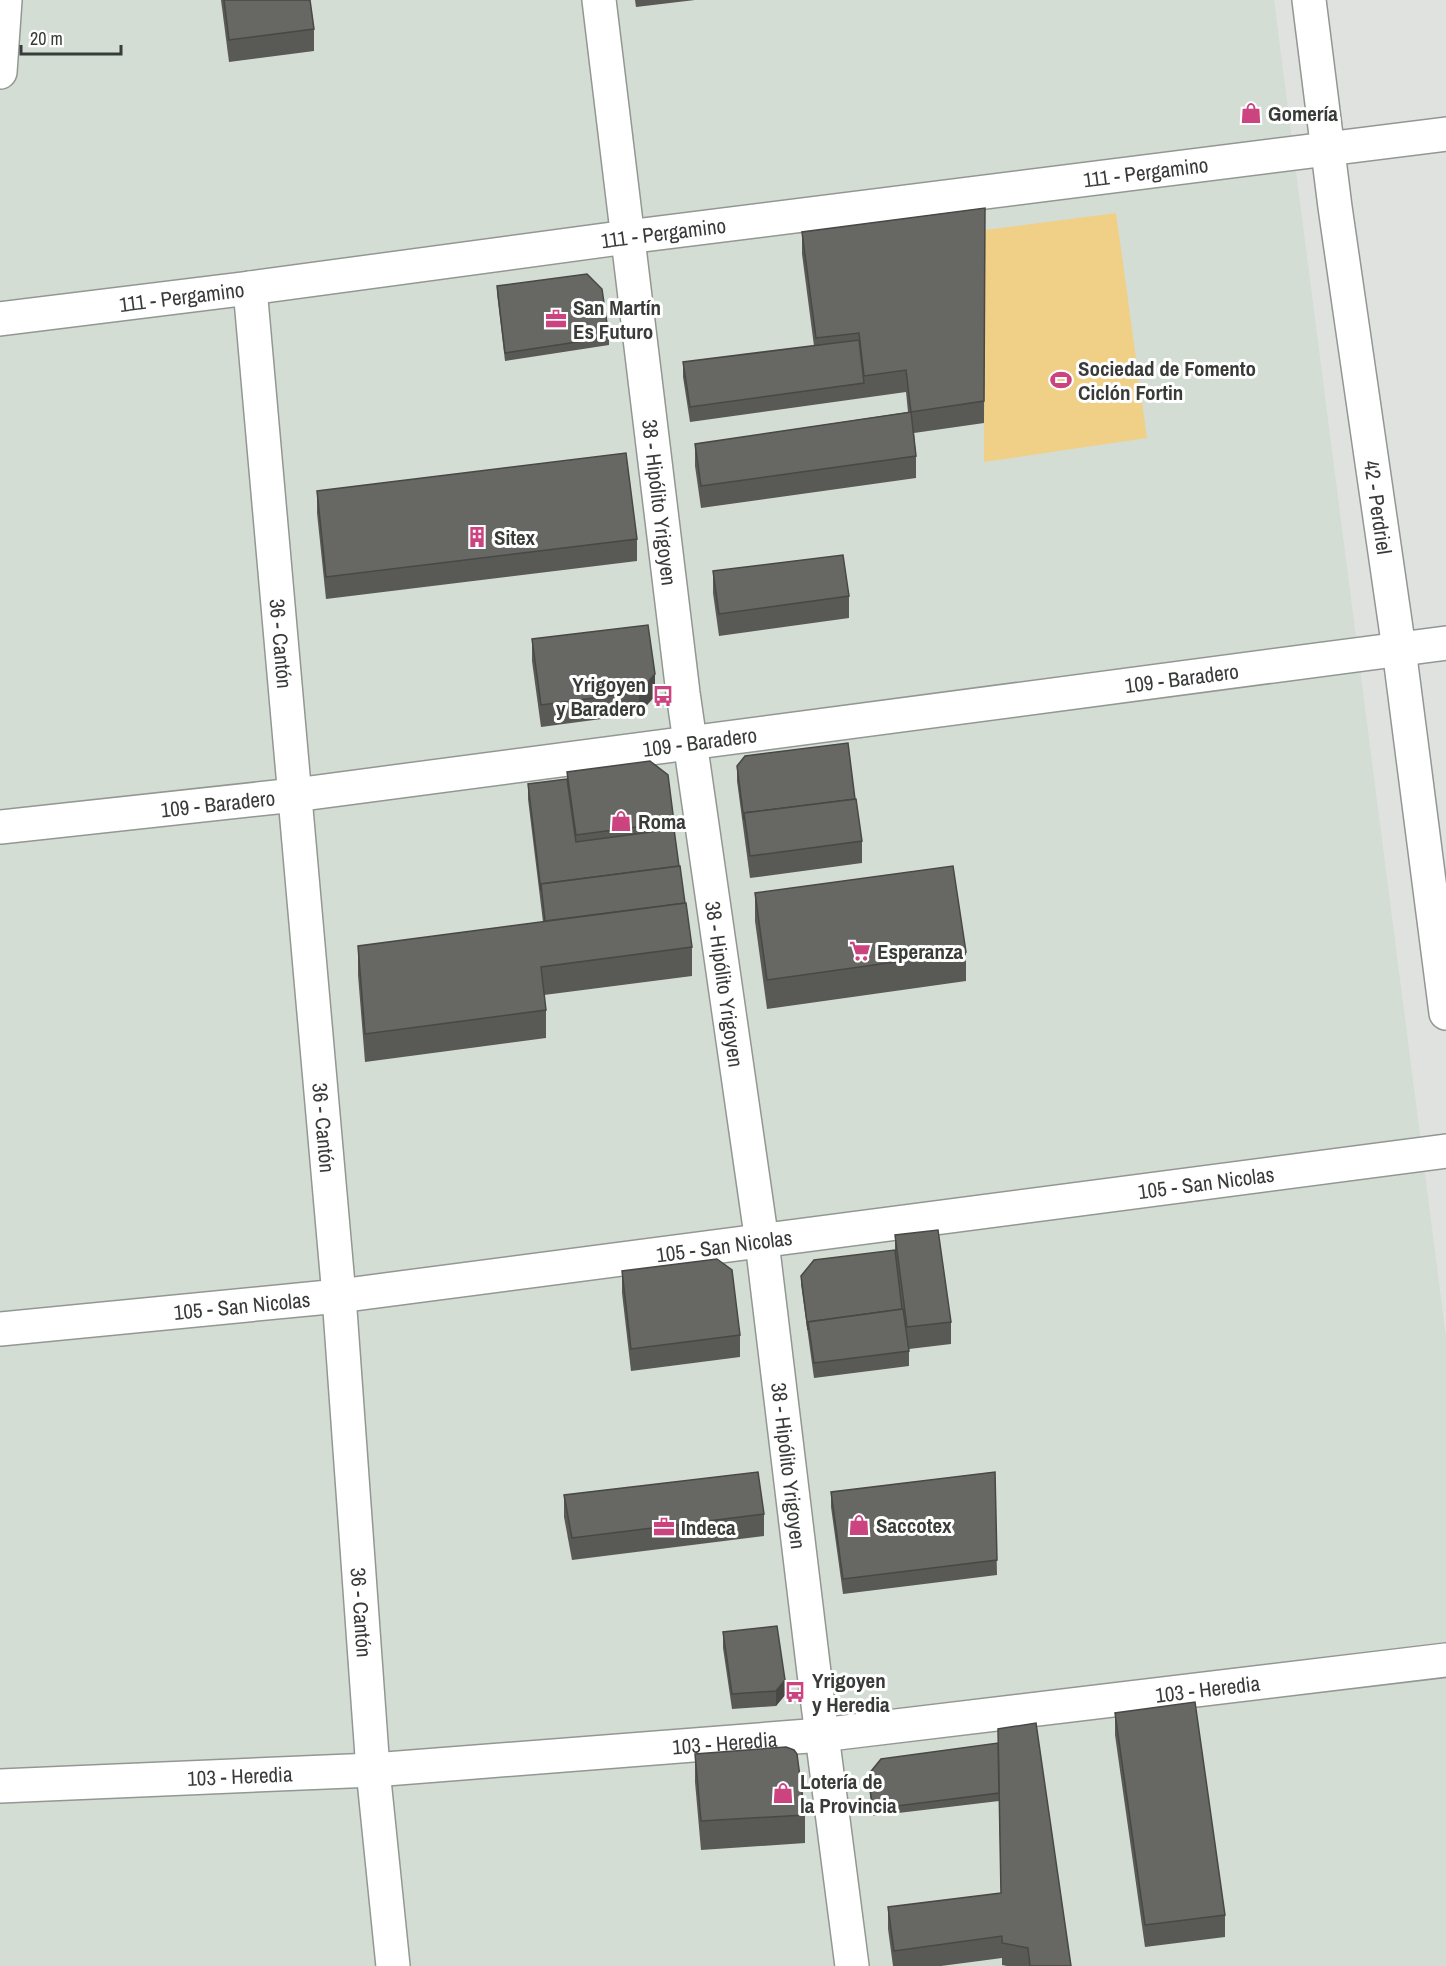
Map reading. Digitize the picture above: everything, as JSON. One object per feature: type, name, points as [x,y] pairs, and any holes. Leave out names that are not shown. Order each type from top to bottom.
[{"type":"street","points":[[0,72],[5,0]]},
{"type":"street","name":"38 - Hipólito Yrigoyen","points":[[599,0],[690,742],[762,1242],[821,1735],[852,1966]]},
{"type":"street","name":"42 - Perdriel","points":[[1309,0],[1399,649],[1446,1013]]},
{"type":"street","name":"111 - Pergamino","points":[[0,319],[1446,134]]},
{"type":"street","name":"36 - Cantón","points":[[250,288],[339,1296],[373,1770],[393,1966]]},
{"type":"street","name":"109 - Baradero","points":[[0,827],[295,795],[1446,643]]},
{"type":"street","name":"105 - San Nicolas","points":[[0,1329],[339,1296],[1446,1150]]},
{"type":"street","name":"103 - Heredia","points":[[0,1786],[373,1770],[821,1735],[1446,1660]]},
{"type":"shaded area","points":[[0,0],[1274,0],[1446,1337],[1446,1966],[0,1966]]},
{"type":"shaded area","name":"Sociedad de Fomento Ciclón Fortin","points":[[1116,213],[1147,438],[984,462],[985,230]]},
{"type":"building","points":[[224,0],[310,0],[314,29],[229,40]]},
{"type":"building","points":[[985,208],[984,401],[911,412],[906,370],[864,376],[859,333],[816,338],[802,232]]},
{"type":"building","points":[[587,274],[602,289],[609,337],[505,353],[497,286]]},
{"type":"building","points":[[859,340],[864,383],[690,407],[683,362]]},
{"type":"building","points":[[911,412],[916,456],[701,486],[695,444]]},
{"type":"building","name":"Sitex","points":[[626,453],[637,539],[326,577],[317,491]]},
{"type":"building","points":[[843,555],[849,596],[719,614],[713,571]]},
{"type":"building","points":[[648,625],[655,674],[639,692],[541,705],[532,639]]},
{"type":"building","points":[[848,743],[855,799],[744,813],[744,820],[737,766],[745,756]]},
{"type":"building","name":"Roma","points":[[650,761],[668,775],[674,822],[576,835],[567,772]]},
{"type":"building","points":[[567,779],[576,842],[674,829],[679,866],[541,884],[541,891],[528,784]]},
{"type":"building","points":[[856,799],[862,841],[750,856],[744,813]]},
{"type":"building","points":[[680,866],[685,903],[545,921],[541,884]]},
{"type":"building","name":"Esperanza","points":[[953,866],[966,952],[767,980],[755,893]]},
{"type":"building","points":[[686,903],[692,947],[541,967],[546,1010],[365,1034],[358,946]]},
{"type":"building","points":[[938,1230],[951,1322],[907,1327],[895,1235]]},
{"type":"building","points":[[895,1250],[902,1309],[808,1322],[808,1330],[801,1276],[814,1260]]},
{"type":"building","points":[[717,1259],[732,1270],[740,1335],[631,1349],[622,1271]]},
{"type":"building","points":[[903,1309],[909,1351],[814,1363],[808,1322]]},
{"type":"building","points":[[758,1472],[764,1514],[572,1538],[564,1495]]},
{"type":"building","points":[[995,1472],[997,1560],[843,1579],[831,1492]]},
{"type":"building","points":[[777,1626],[785,1680],[776,1691],[732,1694],[723,1632]]},
{"type":"building","points":[[1195,1702],[1225,1915],[1145,1925],[1115,1713]]},
{"type":"building","points":[[1036,1723],[1071,1966],[1030,1966],[1028,1948],[1002,1943],[1002,1936],[894,1951],[888,1907],[1001,1893],[998,1729]]},
{"type":"building","points":[[998,1743],[999,1793],[873,1809],[868,1775],[881,1759]]},
{"type":"building","points":[[786,1747],[797,1754],[805,1815],[701,1821],[695,1754]]},
{"type":"place","name":"Gomería","points":[[1251,113]]},
{"type":"place","name":"San Martín Es Futuro","points":[[556,319]]},
{"type":"place","name":"Sociedad de Fomento Ciclón Fortin","points":[[1061,380]]},
{"type":"place","name":"Sitex","points":[[477,537]]},
{"type":"place","name":"Yrigoyen y Baradero","points":[[663,696]]},
{"type":"place","name":"Roma","points":[[621,821]]},
{"type":"place","name":"Esperanza","points":[[860,951]]},
{"type":"place","name":"Saccotex","points":[[859,1525]]},
{"type":"place","name":"Indeca","points":[[664,1527]]},
{"type":"place","name":"Yrigoyen y Heredia","points":[[795,1692]]},
{"type":"place","name":"Lotería de la Provincia","points":[[783,1793]]}]
